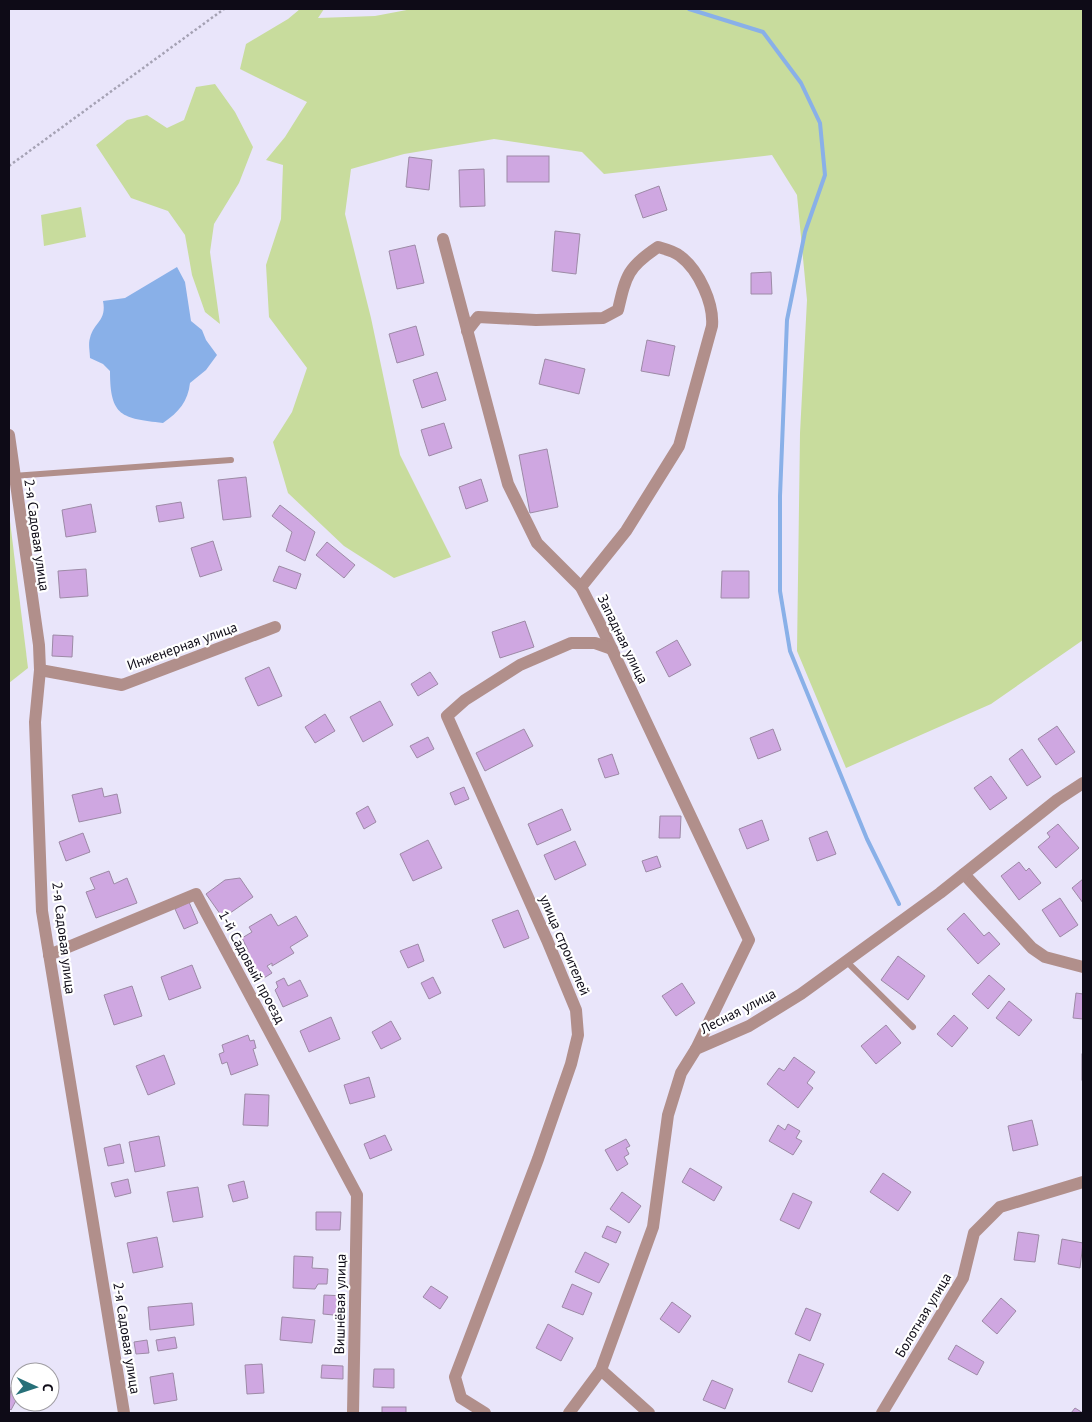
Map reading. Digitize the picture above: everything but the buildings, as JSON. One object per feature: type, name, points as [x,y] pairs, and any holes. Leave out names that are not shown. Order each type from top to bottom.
[{"type":"street","name":"Западная улица","points":[[443,239],[508,484],[537,543],[581,587],[612,648],[749,940],[696,1049]]},
{"type":"street","points":[[467,331],[478,317],[536,320],[603,318],[618,310],[624,280],[637,261],[658,247],[679,255],[694,269],[713,312],[712,326],[679,446],[626,531],[581,587]]},
{"type":"street","name":"2-я Садовая улица","points":[[9,434],[13,476],[39,645],[40,670],[35,722],[42,911],[124,1413]]},
{"type":"street","name":"Инженерная улица","points":[[40,670],[122,684],[275,628]]},
{"type":"street","name":"улица строителей","points":[[485,1413],[461,1398],[455,1378],[541,1150],[571,1064],[578,1035],[576,1010],[548,940],[447,716],[465,700],[520,665],[571,643],[595,643],[612,648]]},
{"type":"street","name":"Лесная улица","points":[[569,1413],[601,1370],[653,1227],[668,1115],[681,1072],[696,1049],[749,1026],[802,994],[964,874],[1057,800],[1083,783]]},
{"type":"street","points":[[964,874],[1032,948],[1045,957],[1082,963]]},
{"type":"street","name":"1-й Садовый проезд","points":[[49,955],[196,894],[357,1195]]},
{"type":"street","name":"Болотная улица","points":[[882,1413],[963,1278],[974,1233],[1000,1207],[1083,1182]]},
{"type":"street","name":"Вишнёвая улица","points":[[353,1413],[357,1195]]},
{"type":"street","points":[[601,1370],[649,1413]]},
{"type":"lane","points":[[13,476],[232,460]]},
{"type":"lane","points":[[846,961],[913,1027]]},
{"type":"path","points":[[9,166],[224,9]]},
{"type":"green space","points":[[300,9],[324,9],[318,18],[375,16],[412,9],[1083,9],[1083,640],[991,704],[846,768],[797,651],[800,433],[807,300],[797,195],[772,155],[604,174],[582,152],[494,139],[404,154],[351,169],[345,214],[371,318],[400,455],[451,557],[394,578],[344,546],[288,493],[273,442],[292,412],[307,368],[269,317],[266,265],[281,219],[283,165],[266,160],[285,137],[307,102],[240,69],[246,44],[288,19]]},
{"type":"green space","points":[[215,84],[235,112],[253,147],[239,183],[214,224],[210,252],[220,324],[205,312],[192,275],[185,235],[168,211],[131,198],[96,145],[127,120],[147,115],[167,128],[184,120],[196,87]]},
{"type":"green space","points":[[81,207],[86,237],[44,246],[41,215]]},
{"type":"green space","points":[[9,513],[28,668],[9,683]]},
{"type":"water","points":[[177,267],[185,282],[191,321],[202,330],[206,340],[217,355],[206,370],[190,383],[185,401],[169,419],[163,423],[137,419],[121,412],[116,406],[113,398],[110,371],[103,364],[90,358],[90,338],[102,317],[103,301],[125,298]]},
{"type":"waterway","points":[[689,9],[763,32],[801,83],[820,123],[825,175],[805,232],[787,320],[780,496],[780,591],[790,651],[867,839],[899,904]]}]
